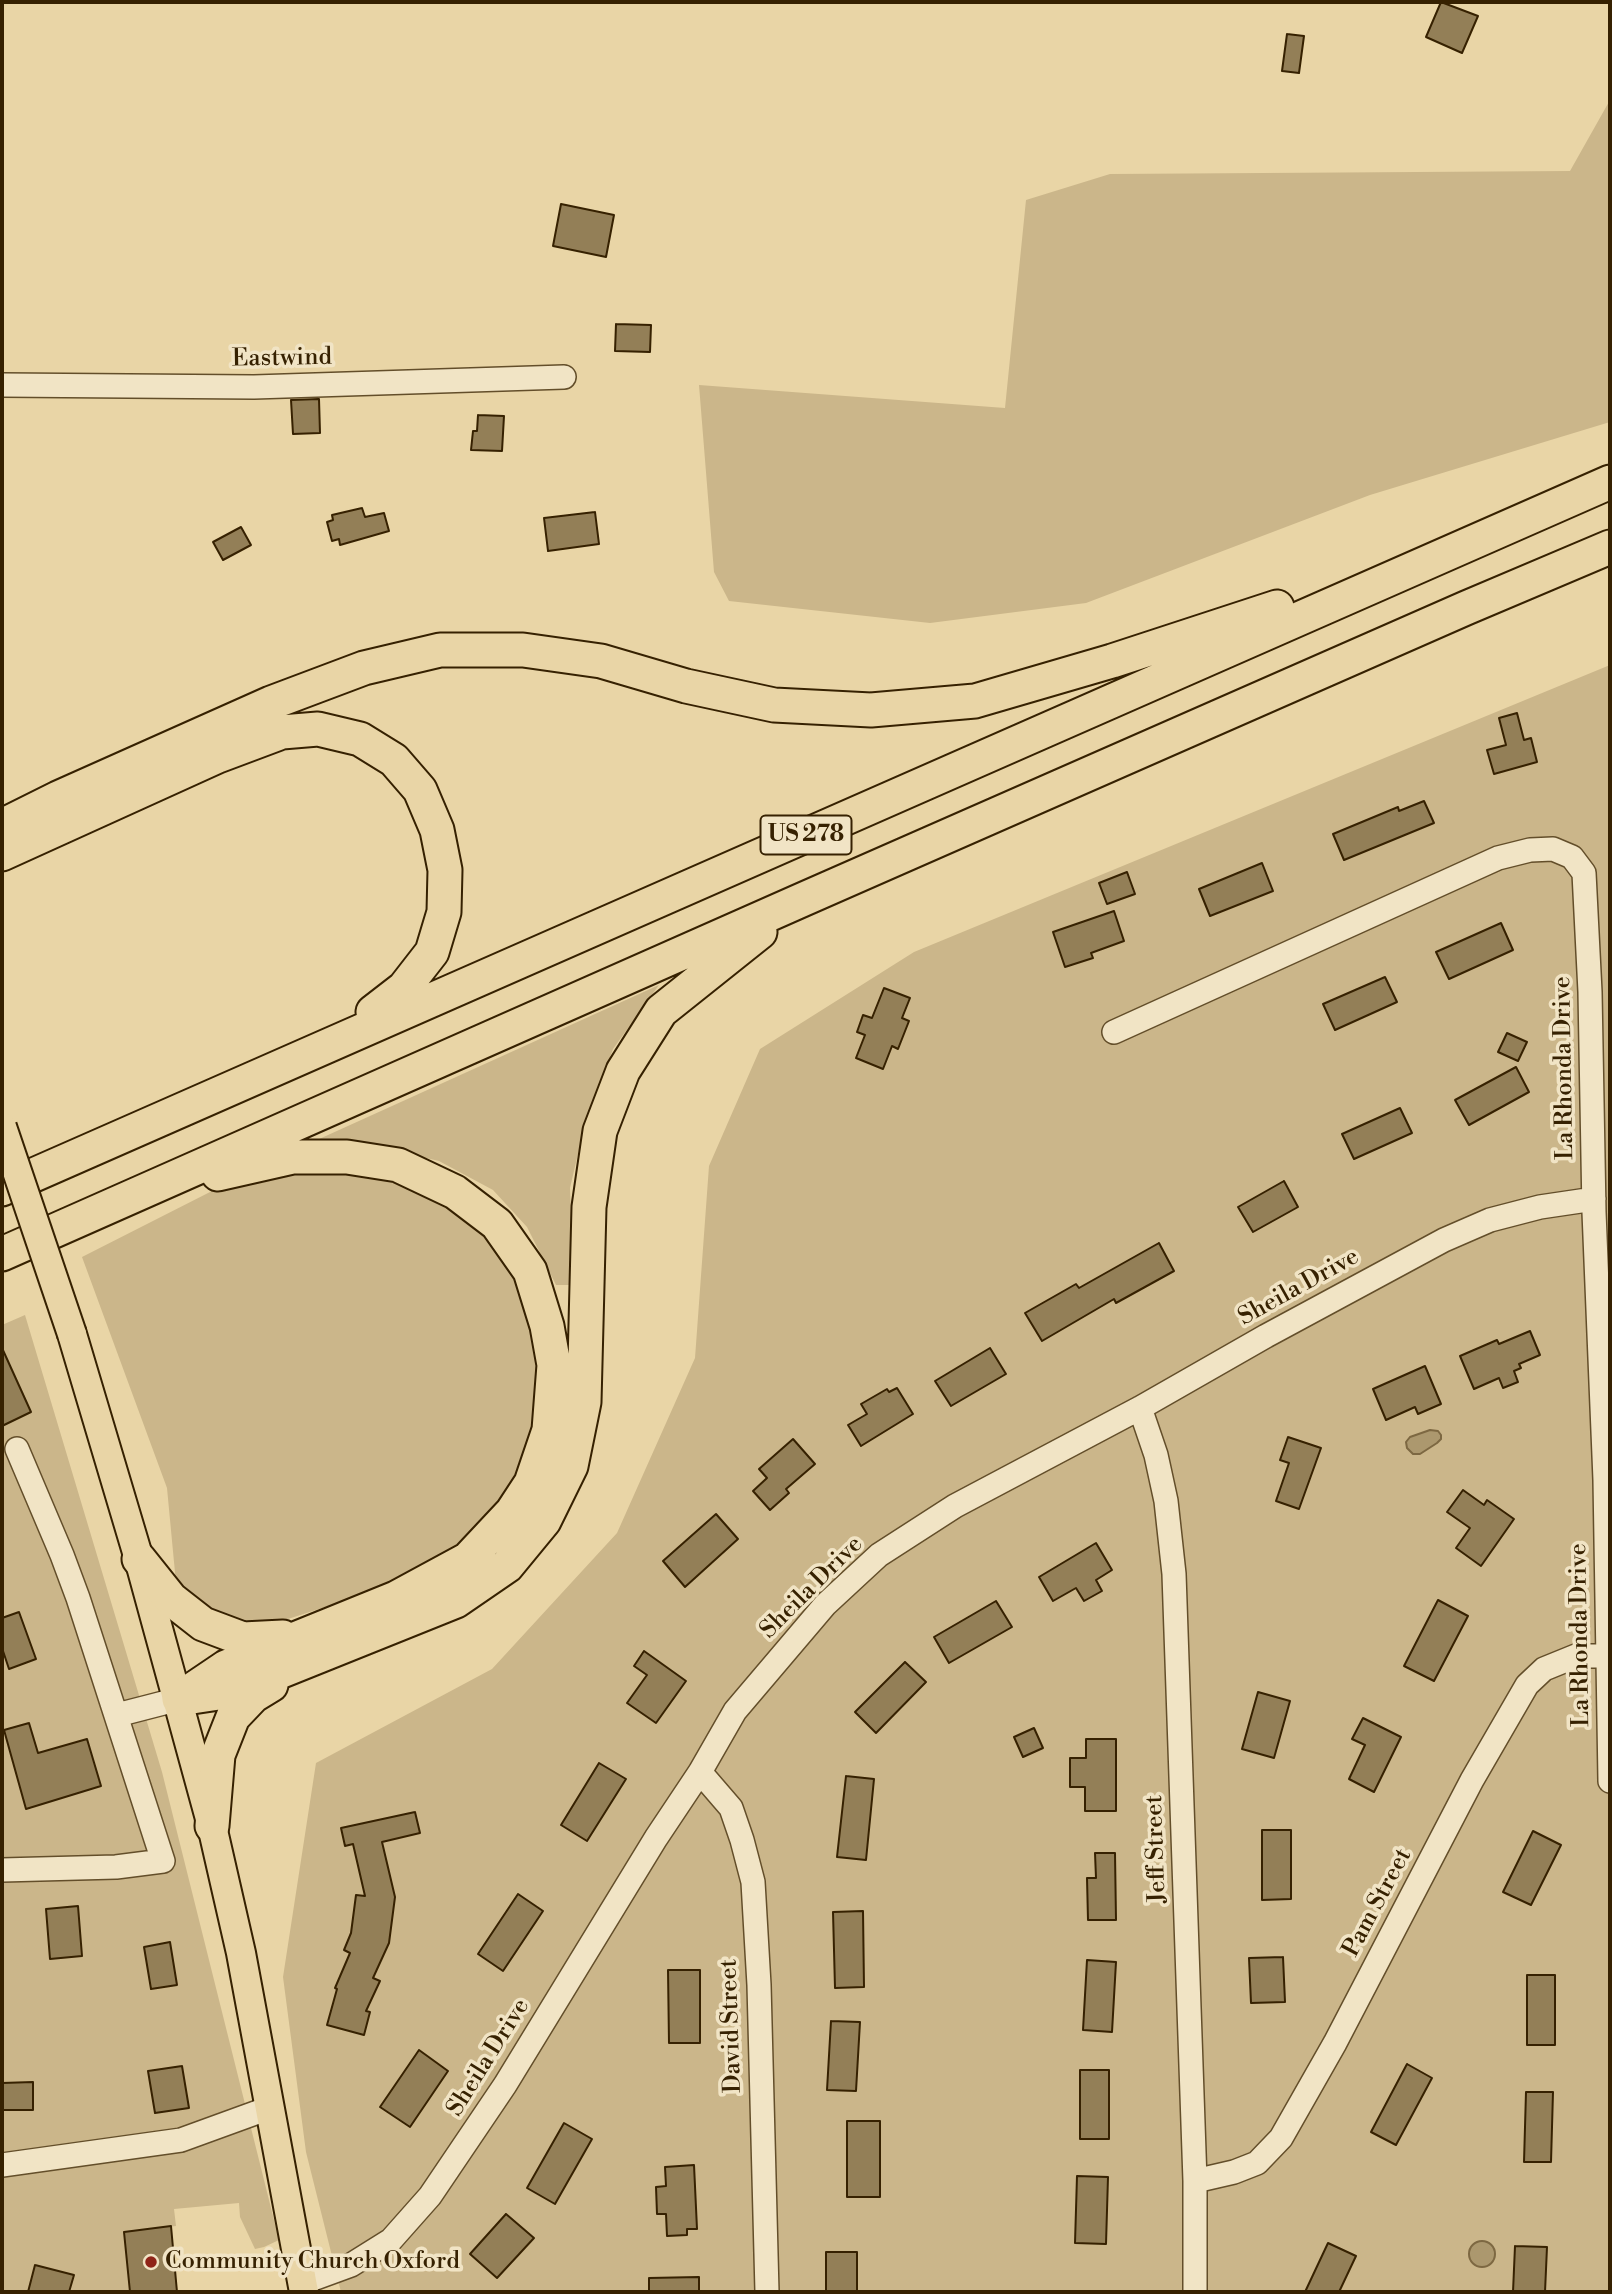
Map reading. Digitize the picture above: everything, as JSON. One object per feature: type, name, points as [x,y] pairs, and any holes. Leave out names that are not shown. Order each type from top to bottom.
[{"type":"highway","name":"US 278","points":[[2,1189],[1610,482]]},
{"type":"highway","name":"US 278","points":[[2,1254],[804,899],[1610,547]]},
{"type":"highway","points":[[2,826],[58,798],[271,703],[363,668],[440,650],[523,650],[601,661],[686,686],[774,705],[871,710],[975,701],[1112,661],[1456,550]]},
{"type":"highway","points":[[2,854],[218,757],[282,732],[318,729],[360,738],[394,760],[420,790],[437,830],[446,870],[444,912],[432,952],[404,988],[331,1043]]},
{"type":"highway","points":[[2,811],[58,798]]},
{"type":"highway","points":[[2,863],[33,840]]},
{"type":"highway","points":[[212,1826],[218,1755],[233,1717],[304,1649],[456,1601],[507,1566],[544,1521],[570,1466],[584,1402],[589,1208],[600,1131],[623,1071],[661,1012],[712,969],[804,899]]},
{"type":"highway","points":[[141,1192],[293,1157],[347,1157],[398,1165],[455,1192],[497,1224],[530,1271],[547,1326],[554,1365],[549,1430],[531,1483],[512,1512],[468,1559],[232,1691],[179,1699]]},
{"type":"highway","points":[[139,1559],[171,1599],[203,1624],[243,1639],[304,1649]]},
{"type":"main road","points":[[2,1127],[72,1334],[179,1699],[212,1826],[239,1945],[303,2288]]},
{"type":"street","name":"Eastwind","points":[[2,385],[254,387],[564,377]]},
{"type":"street","name":"La Rhonda Drive","points":[[1114,1032],[1488,862],[1530,850],[1553,849],[1572,857],[1584,873],[1605,1480],[1610,1781]]},
{"type":"street","name":"Sheila Drive","points":[[303,2288],[351,2265],[391,2239],[430,2196],[505,2085],[656,1838],[700,1772],[735,1711],[825,1605],[879,1555],[955,1506],[1140,1408],[1444,1240],[1490,1220],[1540,1207],[1594,1199]]},
{"type":"street","name":"Jeff Street","points":[[1140,1408],[1156,1455],[1166,1501],[1174,1574],[1195,2181],[1195,2292]]},
{"type":"street","points":[[2,1870],[116,1867],[163,1861],[62,1555],[17,1449]]},
{"type":"street","name":"Pam Street","points":[[1195,2181],[1234,2172],[1257,2163],[1281,2138],[1335,2043],[1472,1780],[1527,1685],[1544,1669],[1576,1656],[1608,1656]]},
{"type":"street","points":[[117,1715],[179,1699]]},
{"type":"street","name":"David Street","points":[[700,1772],[731,1808],[743,1840],[753,1882],[767,2292]]},
{"type":"street","points":[[2,2165],[181,2140],[269,2108]]},
{"type":"shaded area","points":[[1610,100],[1610,422],[1370,495],[1086,603],[930,623],[729,601],[714,572],[699,385],[1005,408],[1026,200],[1110,174],[1570,171]]},
{"type":"shaded area","points":[[1610,665],[1610,2292],[341,2292],[306,2152],[283,1977],[316,1763],[492,1669],[617,1533],[695,1358],[709,1166],[760,1049],[914,952]]},
{"type":"shaded area","points":[[659,985],[613,1049],[584,1128],[570,1188],[574,1285],[556,1285],[527,1227],[493,1190],[439,1161],[383,1148],[317,1140]]},
{"type":"shaded area","points":[[315,1168],[396,1175],[470,1214],[506,1255],[535,1316],[542,1391],[526,1457],[491,1523],[400,1583],[263,1627],[227,1620],[176,1583],[167,1488],[82,1257],[212,1191]]},
{"type":"shaded area","points":[[25,1315],[162,1772],[279,2240],[255,2249],[240,2217],[239,2203],[174,2209],[176,2226],[124,2232],[130,2292],[2,2292],[2,1325]]},
{"type":"shaded area","points":[[1430,1430],[1438,1431],[1441,1439],[1420,1454],[1413,1454],[1407,1448],[1406,1442],[1410,1437]]},
{"type":"shaded area","points":[[1482,2241],[1491,2245],[1495,2254],[1491,2263],[1482,2267],[1473,2263],[1469,2254],[1473,2245]]},
{"type":"building","points":[[1441,2],[1478,16],[1462,53],[1426,37]]},
{"type":"building","points":[[1287,34],[1304,36],[1299,73],[1282,71]]},
{"type":"building","points":[[561,204],[614,215],[606,257],[553,246]]},
{"type":"building","points":[[616,324],[651,325],[650,352],[615,351]]},
{"type":"building","points":[[319,399],[320,433],[293,434],[291,400]]},
{"type":"building","points":[[478,415],[504,416],[502,451],[471,450],[473,431],[477,431]]},
{"type":"building","points":[[362,508],[365,517],[384,513],[389,531],[340,545],[339,539],[332,541],[327,522],[333,520],[332,515]]},
{"type":"building","points":[[595,512],[599,544],[548,551],[544,518]]},
{"type":"building","points":[[241,527],[251,545],[223,560],[213,542]]},
{"type":"building","points":[[1517,713],[1524,740],[1531,738],[1537,762],[1494,774],[1487,750],[1506,745],[1499,718]]},
{"type":"building","points":[[1424,801],[1434,823],[1344,860],[1333,834],[1398,807],[1399,811]]},
{"type":"building","points":[[1262,863],[1273,891],[1210,916],[1199,889]]},
{"type":"building","points":[[1127,872],[1135,894],[1107,904],[1099,883]]},
{"type":"building","points":[[1114,911],[1124,941],[1091,953],[1093,958],[1065,967],[1053,932]]},
{"type":"building","points":[[1501,923],[1513,950],[1449,979],[1436,952]]},
{"type":"building","points":[[1385,977],[1397,1002],[1335,1030],[1323,1004]]},
{"type":"building","points":[[884,988],[910,998],[902,1018],[909,1021],[898,1049],[892,1046],[883,1069],[856,1058],[865,1035],[857,1032],[863,1015],[872,1018]]},
{"type":"building","points":[[1507,1033],[1527,1042],[1518,1061],[1498,1052]]},
{"type":"building","points":[[1516,1067],[1529,1092],[1469,1125],[1455,1100]]},
{"type":"building","points":[[1400,1108],[1412,1133],[1354,1159],[1342,1134]]},
{"type":"building","points":[[1284,1181],[1298,1207],[1253,1232],[1238,1207]]},
{"type":"building","points":[[1159,1243],[1174,1271],[1116,1303],[1114,1299],[1042,1341],[1025,1313],[1076,1284],[1079,1288]]},
{"type":"building","points":[[1530,1331],[1540,1355],[1519,1364],[1521,1368],[1514,1371],[1518,1382],[1503,1388],[1499,1378],[1474,1389],[1460,1356],[1497,1340],[1499,1344]]},
{"type":"building","points":[[2,1348],[31,1412],[2,1426]]},
{"type":"building","points":[[990,1348],[1006,1374],[951,1406],[935,1381]]},
{"type":"building","points":[[1425,1366],[1441,1404],[1418,1414],[1415,1407],[1386,1420],[1373,1389]]},
{"type":"building","points":[[897,1388],[913,1414],[861,1446],[848,1425],[867,1414],[861,1404],[887,1389],[889,1392]]},
{"type":"building","points":[[1288,1437],[1321,1448],[1299,1509],[1276,1501],[1289,1463],[1280,1460]]},
{"type":"building","points":[[793,1439],[815,1464],[786,1489],[789,1493],[770,1510],[753,1491],[767,1478],[759,1469]]},
{"type":"building","points":[[1463,1490],[1484,1505],[1487,1500],[1514,1519],[1481,1566],[1456,1548],[1470,1528],[1447,1512]]},
{"type":"building","points":[[716,1514],[738,1539],[685,1587],[663,1561]]},
{"type":"building","points":[[1096,1543],[1112,1570],[1096,1580],[1102,1591],[1084,1601],[1076,1588],[1053,1601],[1039,1577]]},
{"type":"building","points":[[1438,1600],[1468,1616],[1434,1681],[1404,1666]]},
{"type":"building","points":[[996,1601],[1012,1627],[949,1663],[934,1637]]},
{"type":"building","points":[[19,1612],[36,1659],[9,1669],[2,1648],[2,1618]]},
{"type":"building","points":[[644,1651],[686,1681],[656,1723],[627,1703],[647,1675],[634,1666]]},
{"type":"building","points":[[905,1662],[926,1682],[876,1733],[855,1712]]},
{"type":"building","points":[[1258,1692],[1290,1701],[1274,1758],[1242,1749]]},
{"type":"building","points":[[1363,1718],[1401,1737],[1374,1792],[1349,1779],[1365,1745],[1352,1739]]},
{"type":"building","points":[[29,1723],[38,1753],[87,1739],[101,1786],[26,1809],[4,1730]]},
{"type":"building","points":[[1034,1728],[1043,1748],[1023,1757],[1014,1737]]},
{"type":"building","points":[[1086,1739],[1116,1739],[1116,1811],[1085,1811],[1085,1787],[1070,1787],[1070,1758],[1086,1758]]},
{"type":"building","points":[[599,1763],[626,1779],[587,1841],[561,1825]]},
{"type":"building","points":[[846,1776],[874,1779],[866,1860],[837,1857]]},
{"type":"building","points":[[415,1812],[420,1833],[382,1842],[395,1897],[389,1943],[373,1978],[380,1981],[366,2011],[370,2012],[364,2035],[327,2025],[337,1989],[335,1988],[350,1953],[344,1950],[351,1933],[356,1895],[365,1896],[353,1844],[345,1846],[341,1828]]},
{"type":"building","points":[[1262,1830],[1291,1830],[1291,1899],[1262,1900]]},
{"type":"building","points":[[1533,1831],[1561,1845],[1531,1905],[1503,1892]]},
{"type":"building","points":[[1095,1853],[1115,1853],[1116,1920],[1088,1920],[1087,1878],[1096,1878]]},
{"type":"building","points":[[518,1894],[543,1911],[503,1971],[478,1954]]},
{"type":"building","points":[[78,1906],[82,1956],[50,1959],[46,1909]]},
{"type":"building","points":[[863,1911],[864,1987],[835,1988],[833,1912]]},
{"type":"building","points":[[170,1942],[177,1985],[151,1989],[144,1947]]},
{"type":"building","points":[[1283,1957],[1285,2002],[1251,2003],[1249,1958]]},
{"type":"building","points":[[1087,1960],[1116,1962],[1112,2032],[1083,2030]]},
{"type":"building","points":[[668,1970],[700,1970],[700,2043],[669,2043]]},
{"type":"building","points":[[1527,1975],[1555,1975],[1555,2045],[1527,2045]]},
{"type":"building","points":[[831,2021],[860,2022],[856,2091],[827,2090]]},
{"type":"building","points":[[419,2050],[448,2071],[410,2127],[380,2107]]},
{"type":"building","points":[[1407,2064],[1432,2078],[1396,2145],[1371,2132]]},
{"type":"building","points":[[182,2066],[189,2108],[155,2113],[148,2071]]},
{"type":"building","points":[[1080,2070],[1109,2070],[1109,2139],[1080,2139]]},
{"type":"building","points":[[33,2082],[33,2110],[3,2110],[2,2083]]},
{"type":"building","points":[[1526,2092],[1553,2092],[1551,2162],[1524,2162]]},
{"type":"building","points":[[847,2121],[880,2121],[880,2197],[847,2197]]},
{"type":"building","points":[[564,2123],[592,2139],[555,2204],[527,2188]]},
{"type":"building","points":[[694,2165],[697,2229],[687,2229],[687,2235],[667,2236],[666,2214],[657,2214],[656,2187],[666,2186],[665,2167]]},
{"type":"building","points":[[1077,2176],[1108,2177],[1106,2244],[1075,2243]]},
{"type":"building","points":[[506,2214],[534,2238],[497,2278],[470,2254]]},
{"type":"building","name":"Community Church Oxford","points":[[171,2226],[177,2292],[130,2292],[124,2232]]},
{"type":"building","points":[[1328,2243],[1356,2256],[1339,2292],[1305,2292]]},
{"type":"building","points":[[1515,2246],[1547,2247],[1545,2292],[1513,2292]]},
{"type":"building","points":[[826,2252],[857,2252],[857,2292],[826,2292]]},
{"type":"building","points":[[35,2265],[74,2275],[69,2292],[28,2292]]},
{"type":"building","points":[[699,2277],[699,2292],[649,2292],[649,2278]]},
{"type":"place","name":"Community Church Oxford","points":[[151,2262]]}]
